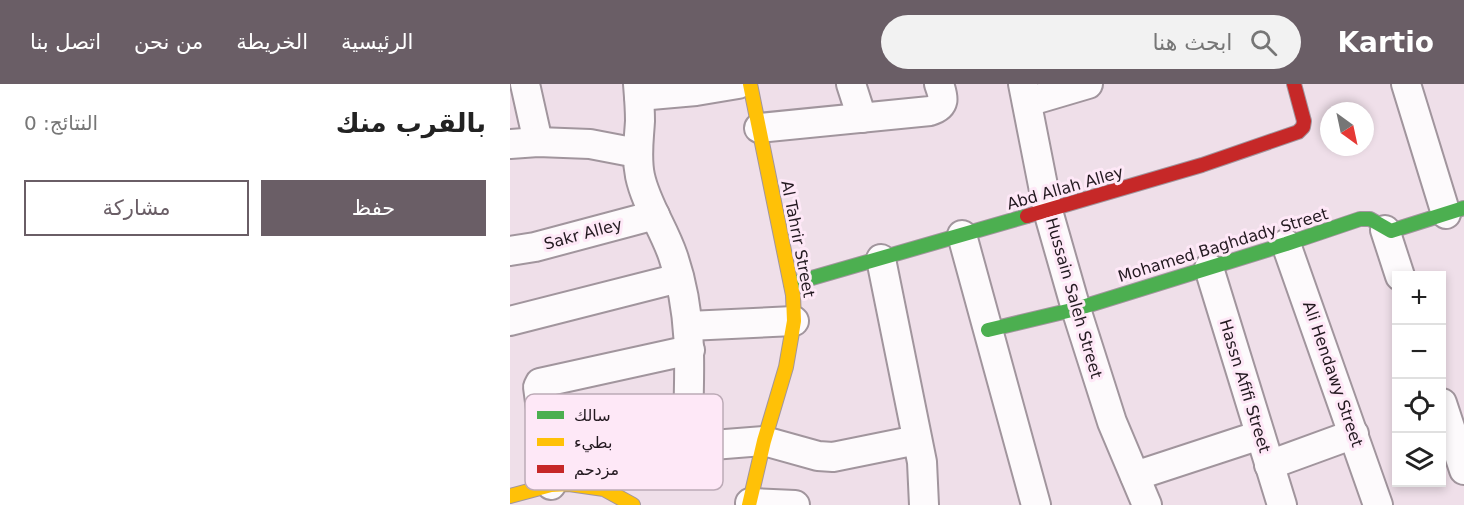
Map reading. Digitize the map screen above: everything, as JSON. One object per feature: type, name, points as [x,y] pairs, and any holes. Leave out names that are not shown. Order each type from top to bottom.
[{"type":"street","points":[[525,84],[524,143],[590,144],[637,153]]},
{"type":"street","points":[[688,394],[689,338],[684,295],[673,256],[646,195],[640,174],[637,153],[640,120],[639,90],[696,91],[738,84]]},
{"type":"street","name":"Al Tahrir Street","points":[[749,504],[764,441],[786,367],[794,321],[791,284],[750,84]]},
{"type":"street","points":[[851,84],[862,118]]},
{"type":"street","points":[[759,128],[930,111],[937,109],[943,100],[939,84]]},
{"type":"street","points":[[1025,93],[1088,84]]},
{"type":"street","name":"Abd Allah Alley","points":[[791,284],[1202,165],[1298,132],[1303,127],[1304,121],[1294,84]]},
{"type":"street","points":[[1398,271],[1385,230],[1397,230],[1455,211],[1406,84]]},
{"type":"street","name":"Hussain Saleh Street","points":[[1025,93],[1048,211],[1076,309],[1109,415],[1147,505]]},
{"type":"street","name":"Sakr Alley","points":[[510,251],[535,248],[655,214]]},
{"type":"street","name":"Mohamed Baghdady Street","points":[[988,330],[1076,309],[1367,218],[1385,230]]},
{"type":"street","points":[[962,235],[1035,505]]},
{"type":"street","name":"Ali Hendawy Street","points":[[1286,244],[1378,505]]},
{"type":"street","points":[[881,259],[922,462],[924,505]]},
{"type":"street","name":"Hassn Afifi Street","points":[[1209,268],[1282,505]]},
{"type":"street","points":[[510,321],[679,278]]},
{"type":"street","points":[[539,394],[540,383],[689,338],[794,321]]},
{"type":"street","points":[[1446,414],[1462,460]]},
{"type":"street","points":[[1269,465],[1354,434]]},
{"type":"street","points":[[1135,476],[1260,435]]},
{"type":"street","points":[[723,444],[764,441],[818,456],[833,457],[917,440]]},
{"type":"street","points":[[510,496],[526,490]]},
{"type":"street","points":[[606,490],[633,505]]},
{"type":"street","points":[[749,504],[795,505]]},
{"type":"traffic: fast","points":[[988,330],[1076,309],[1360,219],[1370,219],[1391,231],[1464,208]]},
{"type":"traffic: fast","points":[[791,284],[1027,216]]},
{"type":"traffic: slow","points":[[749,505],[764,441],[786,367],[794,321],[793,295],[750,84]]},
{"type":"traffic: slow","points":[[510,496],[532,490]]},
{"type":"traffic: slow","points":[[606,490],[633,505]]},
{"type":"traffic: jam","points":[[1027,216],[1202,165],[1298,132],[1303,127],[1304,121],[1294,84]]}]
